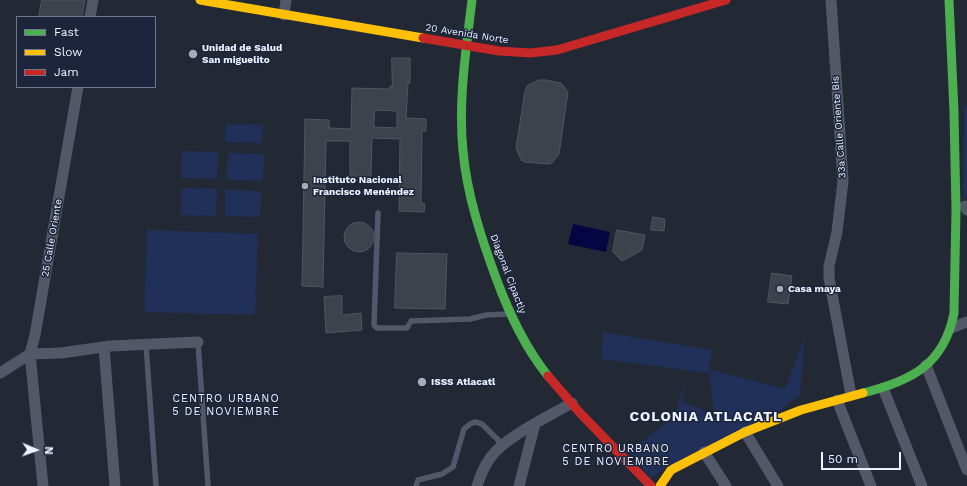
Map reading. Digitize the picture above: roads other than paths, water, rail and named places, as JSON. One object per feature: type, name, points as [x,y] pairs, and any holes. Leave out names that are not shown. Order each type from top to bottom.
[{"type":"street","points":[[90,16],[93,0]]},
{"type":"street","name":"20 Avenida Norte","points":[[200,0],[466,46],[499,51],[530,53],[557,50],[726,0]]},
{"type":"street","points":[[284,14],[286,0]]},
{"type":"street","name":"Diagonal Cipactly","points":[[472,0],[466,46],[462,101],[464,159],[471,202],[486,253],[510,314],[539,365],[572,403],[651,486]]},
{"type":"street","name":"33a Calle Oriente Bis","points":[[831,0],[843,181],[838,232],[829,266],[851,396]]},
{"type":"street","points":[[660,486],[671,470],[745,432],[801,410],[883,388],[912,376],[940,351],[951,328],[954,313],[964,208],[950,0]]},
{"type":"street","name":"25 Calle Oriente","points":[[30,354],[35,335],[78,88]]},
{"type":"street","points":[[951,328],[967,322]]},
{"type":"street","points":[[0,374],[30,354],[61,353],[110,346],[198,342]]},
{"type":"street","points":[[104,347],[115,486]]},
{"type":"street","points":[[30,354],[43,486]]},
{"type":"street","points":[[926,365],[967,470]]},
{"type":"street","points":[[883,388],[922,486]]},
{"type":"street","points":[[837,400],[871,486]]},
{"type":"street","points":[[477,486],[481,473],[488,460],[503,445],[535,424],[572,403]]},
{"type":"street","points":[[519,486],[535,424]]},
{"type":"street","points":[[745,432],[778,486]]},
{"type":"street","points":[[704,452],[726,486]]},
{"type":"lane","points":[[378,213],[374,325],[377,328],[407,328],[411,321],[470,319],[486,315],[510,314]]},
{"type":"lane","points":[[198,342],[208,486]]},
{"type":"lane","points":[[146,345],[156,486]]},
{"type":"lane","points":[[416,486],[418,480],[442,474],[453,467],[464,429],[470,424],[475,422],[482,424],[503,445]]},
{"type":"place","name":"Unidad de Salud San miguelito","points":[[193,54]]},
{"type":"place","name":"Instituto Nacional Francisco Menéndez","points":[[305,186]]},
{"type":"place","name":"Casa maya","points":[[780,289]]},
{"type":"place","name":"ISSS Atlacatl","points":[[422,382]]},
{"type":"district","name":"CENTRO URBANO 5 DE NOVIEMBRE","points":[[226,405]]},
{"type":"district","name":"COLONIA ATLACATL","points":[[706,417]]},
{"type":"district","name":"CENTRO URBANO 5 DE NOVIEMBRE","points":[[616,455]]}]
